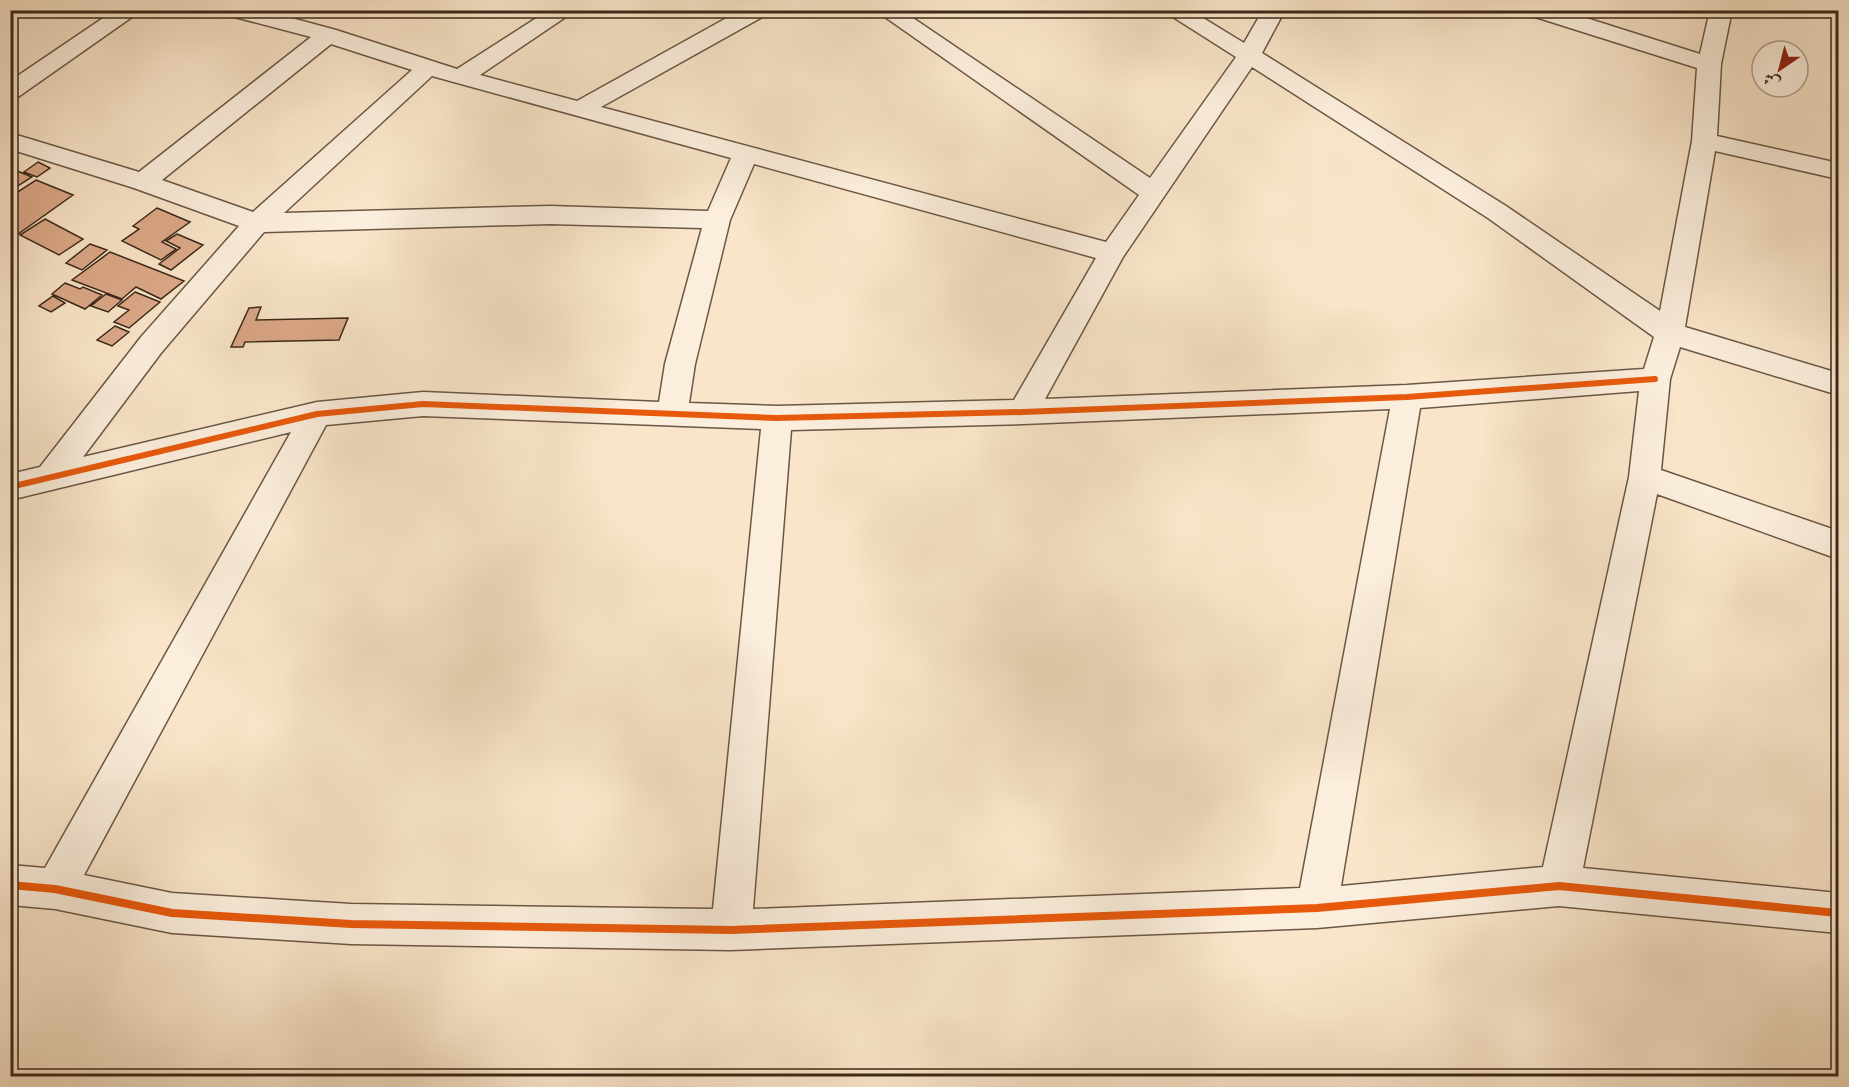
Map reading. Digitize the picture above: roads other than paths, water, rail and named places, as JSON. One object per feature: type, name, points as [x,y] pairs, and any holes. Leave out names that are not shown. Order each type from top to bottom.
[{"type":"street","points":[[10,92],[131,10]]},
{"type":"street","points":[[235,10],[328,35],[428,68],[1112,253]]},
{"type":"street","points":[[462,76],[566,10]]},
{"type":"street","points":[[579,109],[758,10]]},
{"type":"street","points":[[886,10],[1154,193]]},
{"type":"street","points":[[1173,10],[1249,55],[1497,212],[1670,333],[1839,384]]},
{"type":"street","points":[[1023,412],[1112,253],[1249,55],[1274,10]]},
{"type":"street","points":[[1537,10],[1709,64]]},
{"type":"street","points":[[1559,886],[1645,477],[1655,379],[1670,333],[1704,141],[1709,64],[1721,10]]},
{"type":"street","points":[[143,182],[328,35]]},
{"type":"street","points":[[48,480],[151,345],[257,223],[428,68]]},
{"type":"street","points":[[10,141],[143,182],[257,223],[550,215],[717,220]]},
{"type":"street","points":[[1704,141],[1839,171]]},
{"type":"street","points":[[672,413],[680,364],[717,220],[745,155]]},
{"type":"street","points":[[10,487],[48,480],[317,414],[423,404],[777,418],[1023,412],[1407,397],[1655,379]]},
{"type":"street","points":[[1317,908],[1407,397]]},
{"type":"street","points":[[55,889],[317,414]]},
{"type":"street","points":[[731,930],[777,418]]},
{"type":"street","points":[[1645,477],[1839,545]]},
{"type":"street","points":[[10,885],[55,889],[172,913],[220,916],[351,924],[731,930],[1317,908],[1559,886],[1839,913]]}]
